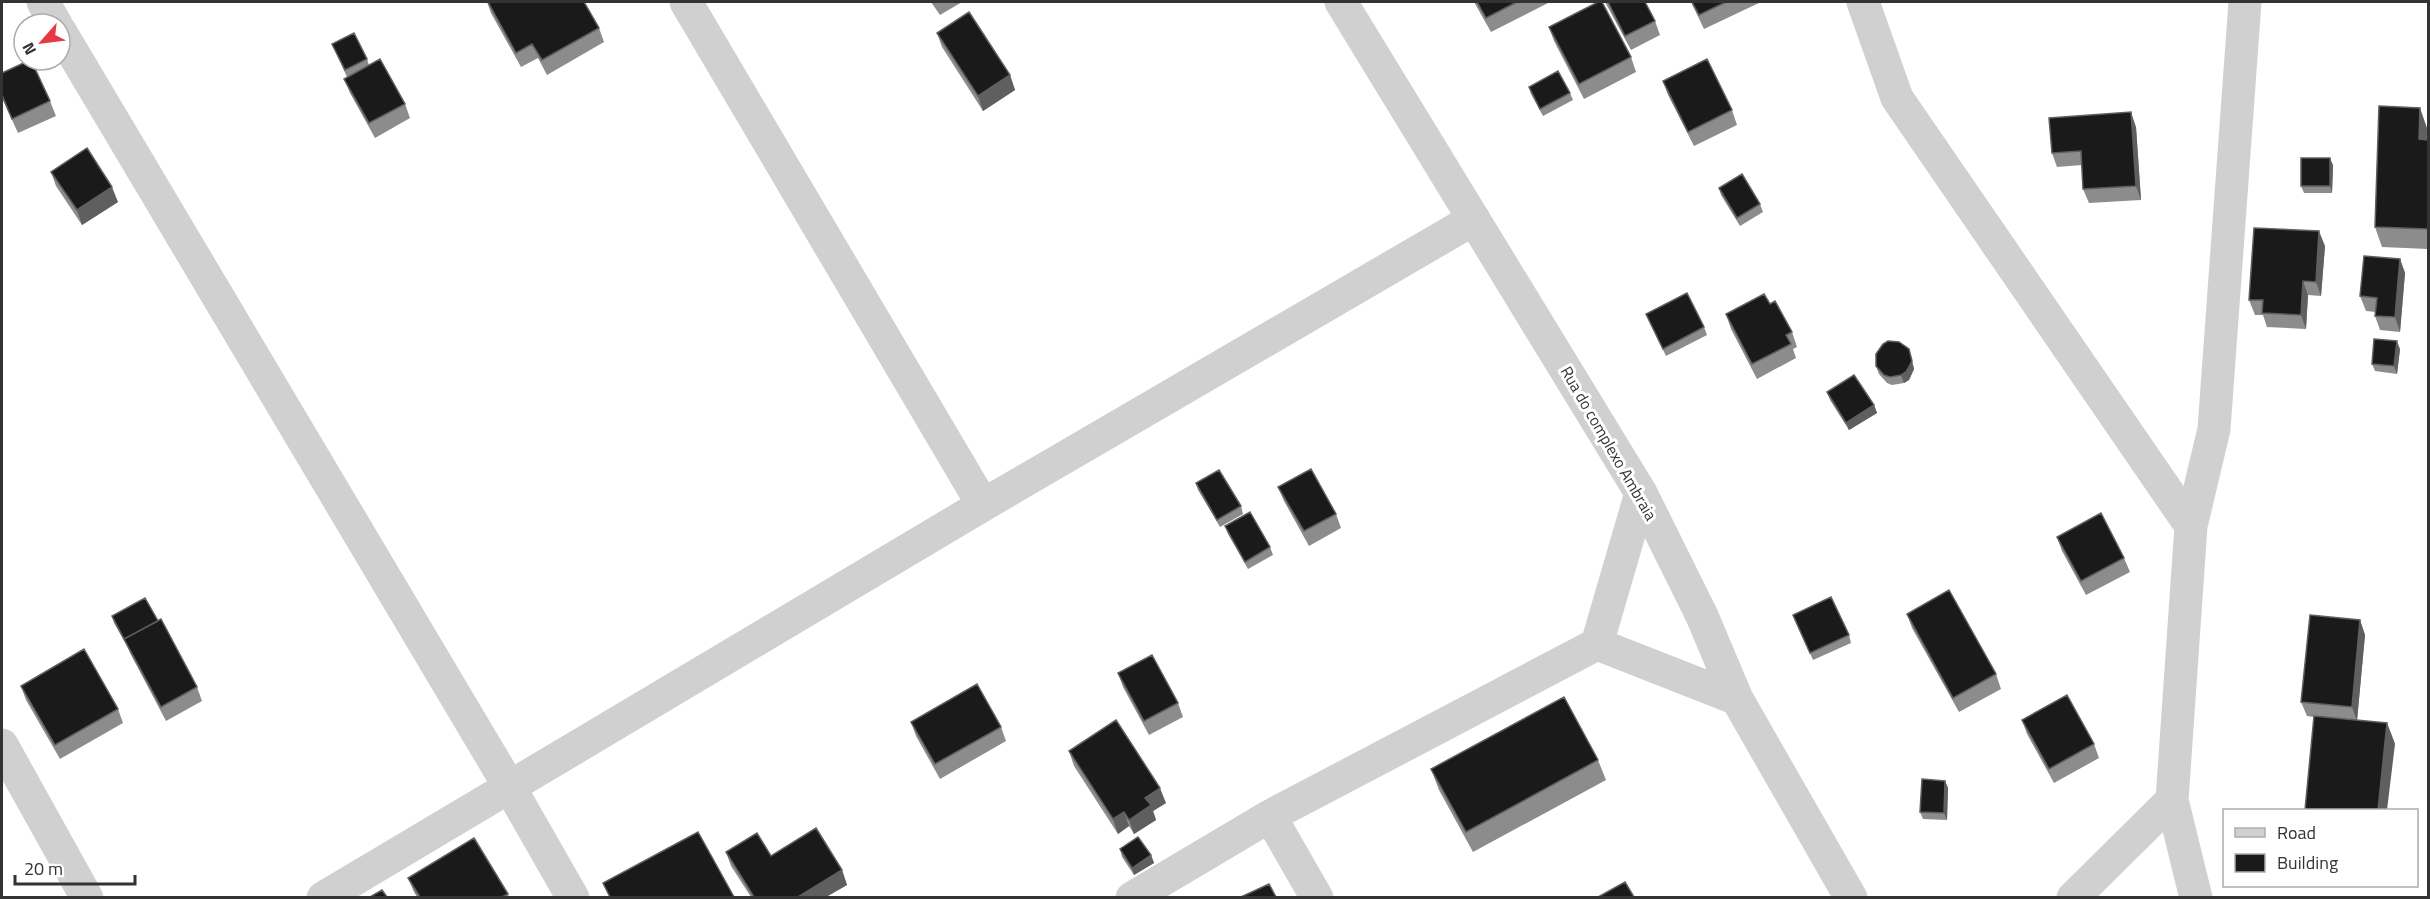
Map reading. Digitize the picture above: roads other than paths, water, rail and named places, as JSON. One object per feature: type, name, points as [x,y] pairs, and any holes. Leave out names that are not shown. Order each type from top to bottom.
[{"type":"street","points":[[686,2],[983,505]]},
{"type":"street","name":"Rua do complexo Ambraia","points":[[1341,2],[1641,493],[1702,616],[1737,699],[1851,897]]},
{"type":"street","points":[[1863,2],[1897,98],[2191,526]]},
{"type":"street","points":[[2196,897],[2172,800],[2191,526],[2214,429],[2246,2]]},
{"type":"street","points":[[72,51],[573,897]]},
{"type":"street","points":[[322,897],[983,505],[1474,219]]},
{"type":"street","points":[[1132,897],[1270,816],[1597,644],[1641,493]]},
{"type":"street","points":[[1597,644],[1737,699]]},
{"type":"street","points":[[2,746],[87,897]]},
{"type":"street","points":[[2073,897],[2172,800]]},
{"type":"street","points":[[1270,816],[1317,897]]}]
